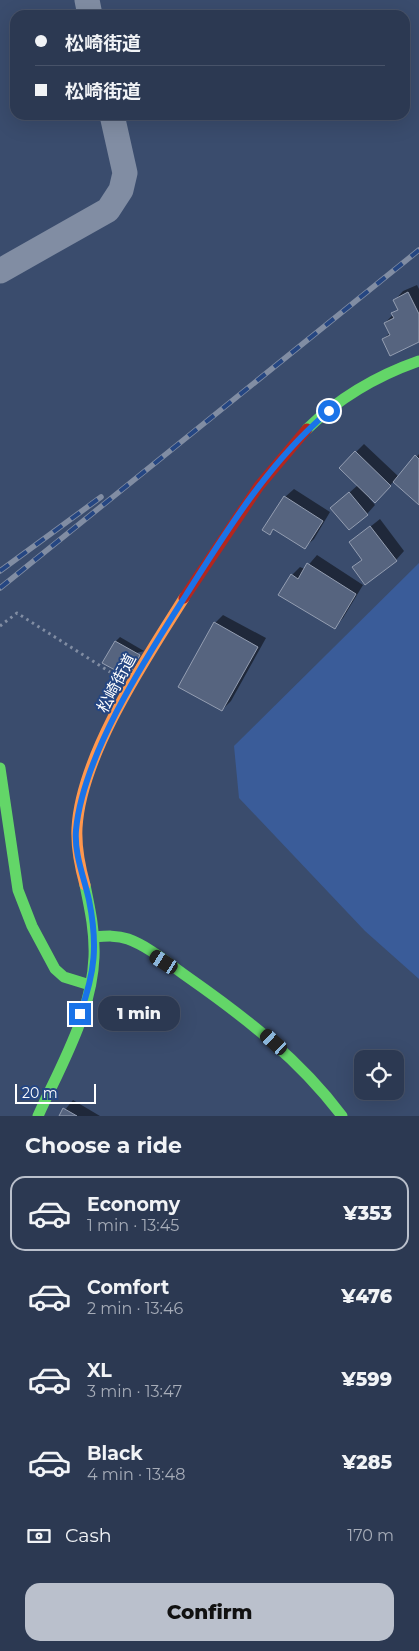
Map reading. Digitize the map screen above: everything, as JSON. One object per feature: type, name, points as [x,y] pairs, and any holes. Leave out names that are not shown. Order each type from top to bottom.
[{"type":"main road","name":"松崎街道","points":[[38,1116],[70,1044],[90,985],[95,960],[89,901],[77,856],[76,831],[85,786],[116,714],[159,638],[204,566],[260,485],[305,431],[365,383],[396,368],[419,361]]},
{"type":"main road","points":[[0,768],[18,890],[32,926],[55,969],[64,977],[90,985]]},
{"type":"main road","points":[[94,937],[115,936],[132,941],[180,972],[261,1030],[301,1065],[327,1093],[342,1116]]},
{"type":"street","points":[[0,270],[108,210],[121,190],[125,173],[113,120]]},
{"type":"path","points":[[0,626],[17,614],[132,686]]},
{"type":"shaded area","points":[[419,563],[419,979],[365,931],[239,798],[234,746]]},
{"type":"building","points":[[408,292],[419,314],[419,342],[390,356],[382,339],[390,335],[384,323],[394,318],[391,313],[398,310],[393,300]]},
{"type":"building","points":[[355,451],[391,486],[375,503],[339,468]]},
{"type":"building","points":[[415,455],[419,459],[419,505],[393,482]]},
{"type":"building","points":[[349,492],[368,515],[349,530],[330,508]]},
{"type":"building","points":[[284,496],[323,521],[305,549],[273,529],[270,535],[262,530]]},
{"type":"building","points":[[370,526],[397,561],[365,585],[352,567],[362,560],[349,542]]},
{"type":"building","points":[[307,563],[356,594],[335,629],[278,595],[291,574],[298,579]]},
{"type":"building","points":[[214,622],[258,647],[222,711],[178,687]]},
{"type":"building","points":[[115,641],[140,655],[128,677],[102,663]]},
{"type":"building","points":[[63,1108],[77,1116],[59,1116]]},
{"type":"railway","points":[[0,588],[419,250]]},
{"type":"railway","points":[[0,571],[101,497]]},
{"type":"traffic: fast","points":[[307,429],[332,407],[359,389],[419,361]]},
{"type":"traffic: fast","points":[[0,768],[18,890],[32,926],[55,969],[64,977],[90,985]]},
{"type":"traffic: fast","points":[[38,1116],[74,1039],[88,999],[92,978],[94,939],[85,885]]},
{"type":"traffic: fast","points":[[94,937],[120,937],[136,942],[210,993],[251,1024],[290,1058],[342,1116]]},
{"type":"traffic: slow","points":[[85,885],[79,857],[77,828],[81,800],[90,770],[102,739],[117,709],[184,598]]},
{"type":"traffic: jam","points":[[184,598],[259,486],[307,429]]},
{"type":"route","points":[[80,1014],[90,985],[95,960],[89,901],[77,856],[76,831],[85,786],[116,714],[159,638],[204,566],[260,485],[305,431],[329,411]]}]
